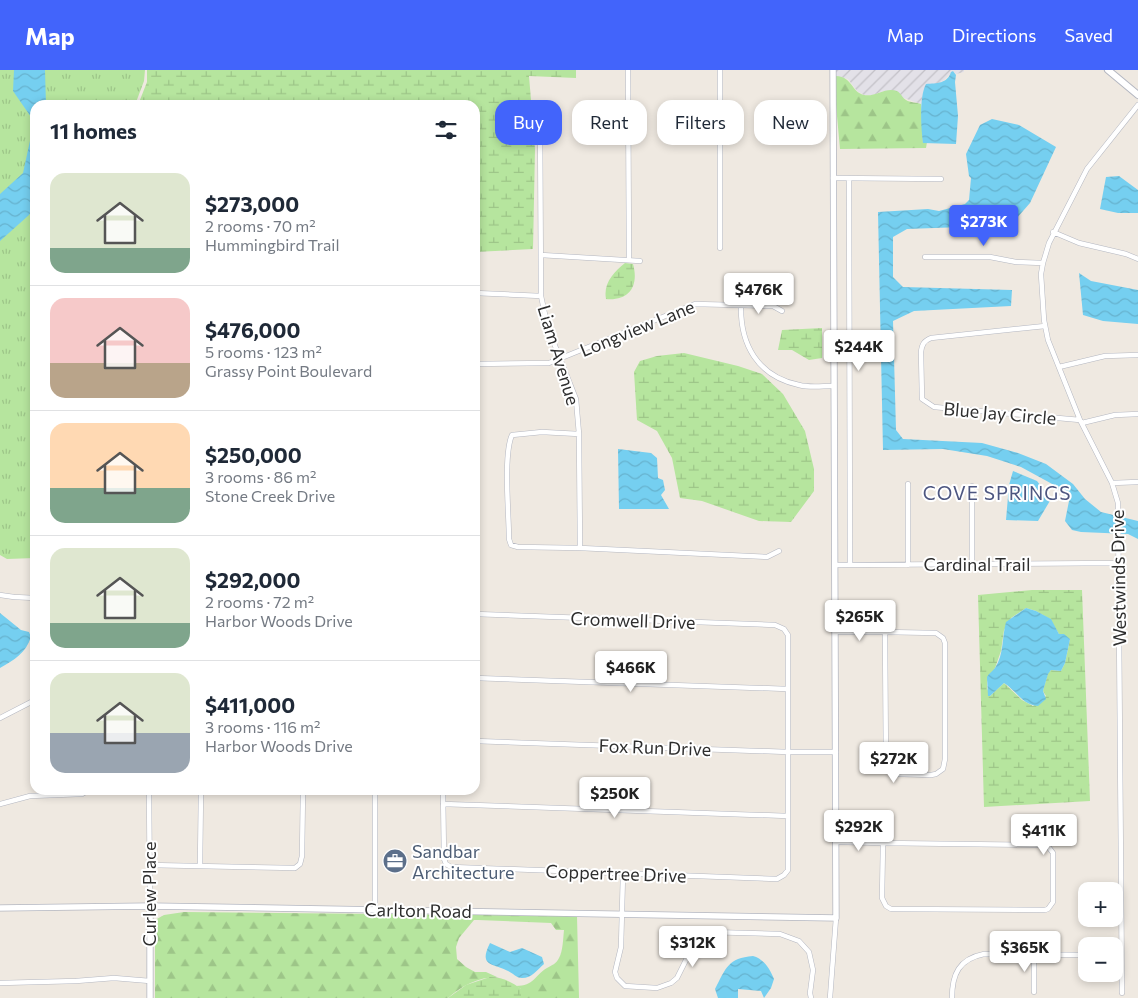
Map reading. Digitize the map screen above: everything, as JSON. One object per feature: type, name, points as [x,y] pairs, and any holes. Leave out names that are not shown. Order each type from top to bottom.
[{"type":"main road","points":[[1108,70],[1138,95]]},
{"type":"street","points":[[628,70],[629,260]]},
{"type":"street","points":[[720,70],[720,248]]},
{"type":"street","points":[[830,998],[836,918],[833,70]]},
{"type":"street","name":"Westwinds Drive","points":[[1122,937],[1119,514],[1112,483],[1081,422],[1045,326],[1041,284],[1043,263],[1054,232],[1086,170],[1138,105]]},
{"type":"street","name":"Liam Avenue","points":[[540,145],[541,296],[548,328],[576,399],[579,434],[580,548]]},
{"type":"street","points":[[833,178],[941,179]]},
{"type":"street","points":[[849,178],[850,565]]},
{"type":"street","points":[[1054,232],[1079,244],[1126,254],[1138,259]]},
{"type":"street","points":[[541,255],[640,261]]},
{"type":"street","points":[[925,257],[990,257],[1016,262],[1043,263]]},
{"type":"street","points":[[480,293],[541,296]]},
{"type":"street","name":"Longview Lane","points":[[480,364],[542,364],[561,359],[689,305],[700,303],[773,306],[782,311]]},
{"type":"street","points":[[741,304],[741,325],[745,341],[755,358],[768,371],[784,381],[799,386],[834,386]]},
{"type":"street","name":"Blue Jay Circle","points":[[1045,326],[927,340],[922,346],[922,399],[934,407],[1081,422]]},
{"type":"street","points":[[1059,367],[1105,356],[1138,355]]},
{"type":"street","points":[[1081,422],[1115,415],[1138,414]]},
{"type":"street","points":[[579,434],[542,432],[512,435],[509,442],[508,459],[510,545],[518,547],[767,557],[779,552]]},
{"type":"street","points":[[1112,483],[1138,482]]},
{"type":"street","points":[[908,484],[908,565]]},
{"type":"street","points":[[972,486],[972,564]]},
{"type":"street","name":"Cardinal Trail","points":[[835,565],[1119,563]]},
{"type":"street","points":[[0,595],[30,598]]},
{"type":"street","name":"Cromwell Drive","points":[[480,614],[775,625],[784,629],[788,635],[787,689]]},
{"type":"street","points":[[835,632],[885,632],[936,633],[943,638],[945,759],[943,769],[936,774],[895,774],[886,768],[885,632]]},
{"type":"street","points":[[444,795],[443,804],[788,816],[787,689],[480,678]]},
{"type":"street","points":[[0,718],[30,703]]},
{"type":"street","name":"Fox Run Drive","points":[[480,741],[836,752]]},
{"type":"street","points":[[0,804],[30,796],[56,795]]},
{"type":"street","name":"Curlew Place","points":[[149,795],[150,998]]},
{"type":"street","points":[[200,866],[201,795]]},
{"type":"street","points":[[149,865],[294,869],[298,867],[302,858],[303,795]]},
{"type":"street","points":[[375,795],[375,910]]},
{"type":"street","name":"Coppertree Drive","points":[[443,804],[444,859],[448,866],[455,868],[622,874],[776,879],[784,875],[788,870],[788,816]]},
{"type":"street","points":[[836,842],[1047,845],[1053,853],[1053,902],[1045,910],[888,908],[882,898],[883,843]]},
{"type":"street","points":[[622,874],[621,947],[615,972],[617,978],[626,986],[657,988],[671,984],[677,978],[696,940],[708,932],[780,934],[799,941],[808,950],[813,970],[810,990],[811,998]]},
{"type":"street","name":"Carlton Road","points":[[0,908],[150,906],[836,918]]},
{"type":"street","points":[[952,998],[954,976],[965,962],[975,956],[984,954],[1078,955]]},
{"type":"street","points":[[1034,955],[1034,992]]},
{"type":"street","points":[[0,983],[114,978],[150,981]]},
{"type":"street","name":"Westwinds Drive","points":[[1122,982],[1122,993]]},
{"type":"shaded area","points":[[836,70],[964,70],[964,72],[956,74],[953,71],[942,82],[924,89],[921,104],[884,91],[873,95],[864,95],[857,91],[848,79],[836,76]]},
{"type":"green space","points":[[0,70],[145,70],[144,81],[137,100],[30,100],[30,558],[7,559],[0,555]]},
{"type":"green space","points":[[147,70],[576,70],[576,78],[529,76],[531,100],[495,100],[495,145],[535,145],[533,249],[480,252],[480,100],[140,100],[147,82]]},
{"type":"green space","points":[[836,76],[846,79],[857,91],[864,95],[894,90],[899,92],[908,101],[921,104],[923,143],[927,142],[926,148],[840,149],[836,105]]},
{"type":"green space","points":[[625,263],[633,264],[635,272],[635,279],[631,290],[621,297],[606,299],[608,283],[613,274]]},
{"type":"green space","points":[[822,328],[822,358],[809,360],[792,350],[778,350],[782,330]]},
{"type":"green space","points":[[684,353],[762,374],[783,394],[805,431],[814,469],[814,491],[791,522],[759,521],[702,501],[680,498],[672,458],[657,431],[637,420],[634,372],[640,361],[657,356]]},
{"type":"green space","points":[[1032,590],[1082,590],[1090,801],[984,807],[978,595]],"holes":[[[1026,608],[1050,619],[1059,634],[1070,639],[1065,663],[1061,671],[1051,670],[1048,673],[1043,691],[1046,696],[1033,706],[1022,700],[1004,683],[990,696],[987,682],[995,668],[1001,651],[1004,630],[1011,618]]]},
{"type":"green space","points":[[184,912],[577,916],[579,998],[521,998],[521,989],[516,986],[522,986],[531,982],[557,962],[563,945],[564,930],[556,930],[551,923],[474,920],[459,938],[456,947],[457,959],[475,972],[486,972],[497,977],[490,977],[471,983],[448,998],[155,998],[155,920],[164,915]]},
{"type":"green space","points":[[490,977],[503,979],[518,986],[521,989],[521,998],[448,998],[466,985]]},
{"type":"water","points":[[14,70],[45,70],[46,100],[30,100],[30,116],[13,91]]},
{"type":"water","points":[[953,71],[956,75],[958,116],[956,144],[923,143],[921,104],[926,84],[944,81]]},
{"type":"water","points":[[992,119],[1019,125],[1056,147],[1030,203],[1008,228],[907,229],[893,237],[893,277],[903,287],[1012,290],[1011,306],[914,311],[893,321],[896,430],[903,439],[982,443],[1018,453],[1046,464],[1073,484],[1085,499],[1101,512],[1138,521],[1138,539],[1128,534],[1072,530],[1065,521],[1069,501],[1054,485],[1021,467],[987,456],[943,449],[883,450],[878,212],[928,209],[939,211],[965,204],[969,200],[971,178],[969,176],[966,154],[980,125]]},
{"type":"water","points":[[30,141],[30,214],[0,241],[0,194],[23,173]]},
{"type":"water","points":[[1119,176],[1138,190],[1138,213],[1118,213],[1100,209],[1106,177]]},
{"type":"water","points":[[1079,273],[1091,281],[1138,290],[1138,324],[1103,321],[1083,315]]},
{"type":"water","points":[[618,449],[651,453],[657,458],[658,478],[663,480],[665,490],[661,495],[669,509],[619,509]]},
{"type":"water","points":[[1013,471],[1037,481],[1051,499],[1038,521],[1006,520],[1009,485]]},
{"type":"water","points":[[1026,608],[1051,619],[1059,634],[1064,634],[1070,639],[1065,663],[1061,671],[1051,670],[1048,674],[1043,691],[1046,699],[1038,706],[1028,703],[1004,683],[988,696],[987,677],[998,663],[1006,622]]},
{"type":"water","points":[[0,613],[21,630],[29,632],[30,640],[23,652],[0,668]]},
{"type":"water","points":[[490,943],[510,952],[522,948],[542,957],[544,964],[529,977],[518,977],[486,960]]},
{"type":"water","points":[[753,956],[760,959],[766,965],[774,979],[771,988],[764,998],[761,991],[738,989],[738,998],[718,998],[715,989],[729,965],[738,959]]},
{"type":"place","name":"Sandbar Architecture","points":[[395,861]]},
{"type":"district","name":"COVE SPRINGS","points":[[997,492]]}]
